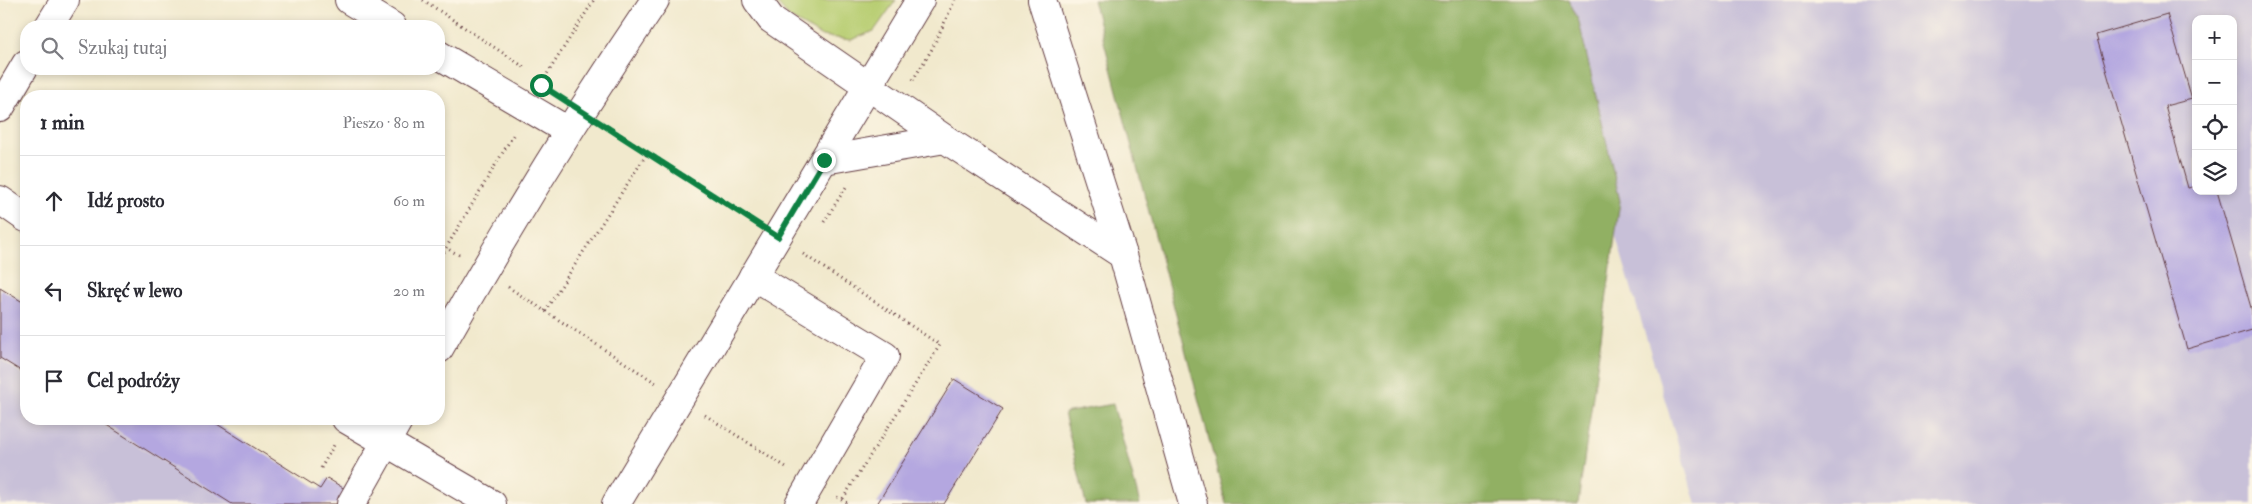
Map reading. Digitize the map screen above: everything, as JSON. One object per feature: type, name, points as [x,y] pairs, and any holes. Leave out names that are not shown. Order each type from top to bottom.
[{"type":"lane","points":[[52,20],[64,0]]},
{"type":"lane","points":[[350,0],[382,20]]},
{"type":"lane","points":[[445,338],[483,270],[575,121],[655,0]]},
{"type":"lane","points":[[757,0],[771,19],[945,139],[1123,255]]},
{"type":"lane","points":[[616,504],[920,0]]},
{"type":"lane","points":[[1042,0],[1123,255],[1193,504]]},
{"type":"lane","points":[[445,59],[528,109],[575,121]]},
{"type":"lane","points":[[0,108],[20,74]]},
{"type":"lane","points":[[824,160],[945,139]]},
{"type":"lane","points":[[0,200],[20,214]]},
{"type":"lane","points":[[753,276],[885,356],[805,493]]},
{"type":"lane","points":[[356,425],[492,504]]},
{"type":"lane","points":[[351,504],[396,425]]},
{"type":"path","points":[[423,0],[532,72]]},
{"type":"path","points":[[536,78],[541,85],[594,0]]},
{"type":"path","points":[[528,109],[446,248],[545,310],[749,445],[805,493],[842,500],[849,504]]},
{"type":"path","points":[[575,121],[648,152],[940,345],[842,500]]},
{"type":"path","points":[[545,310],[648,152]]},
{"type":"shaded area","points":[[1545,0],[2252,0],[2252,504],[1696,504]]},
{"type":"shaded area","points":[[0,359],[20,372],[20,425],[105,425],[231,504],[0,504]]},
{"type":"green space","points":[[774,0],[896,0],[874,31],[851,40],[822,36],[790,18]]},
{"type":"green space","points":[[1093,0],[1569,0],[1579,22],[1620,201],[1578,504],[1226,504]]},
{"type":"green space","points":[[1113,404],[1140,504],[1086,504],[1064,413]]},
{"type":"building","points":[[2167,14],[2192,99],[2165,106],[2188,188],[2192,187],[2192,195],[2218,195],[2252,311],[2252,330],[2187,349],[2096,35]]},
{"type":"building","points":[[0,288],[20,300],[20,370],[0,358]]},
{"type":"building","points":[[954,379],[1003,409],[944,504],[877,504]]},
{"type":"building","points":[[107,425],[219,425],[320,489],[327,478],[369,504],[232,504]]},
{"type":"route","points":[[541,85],[778,237],[824,160]]}]
